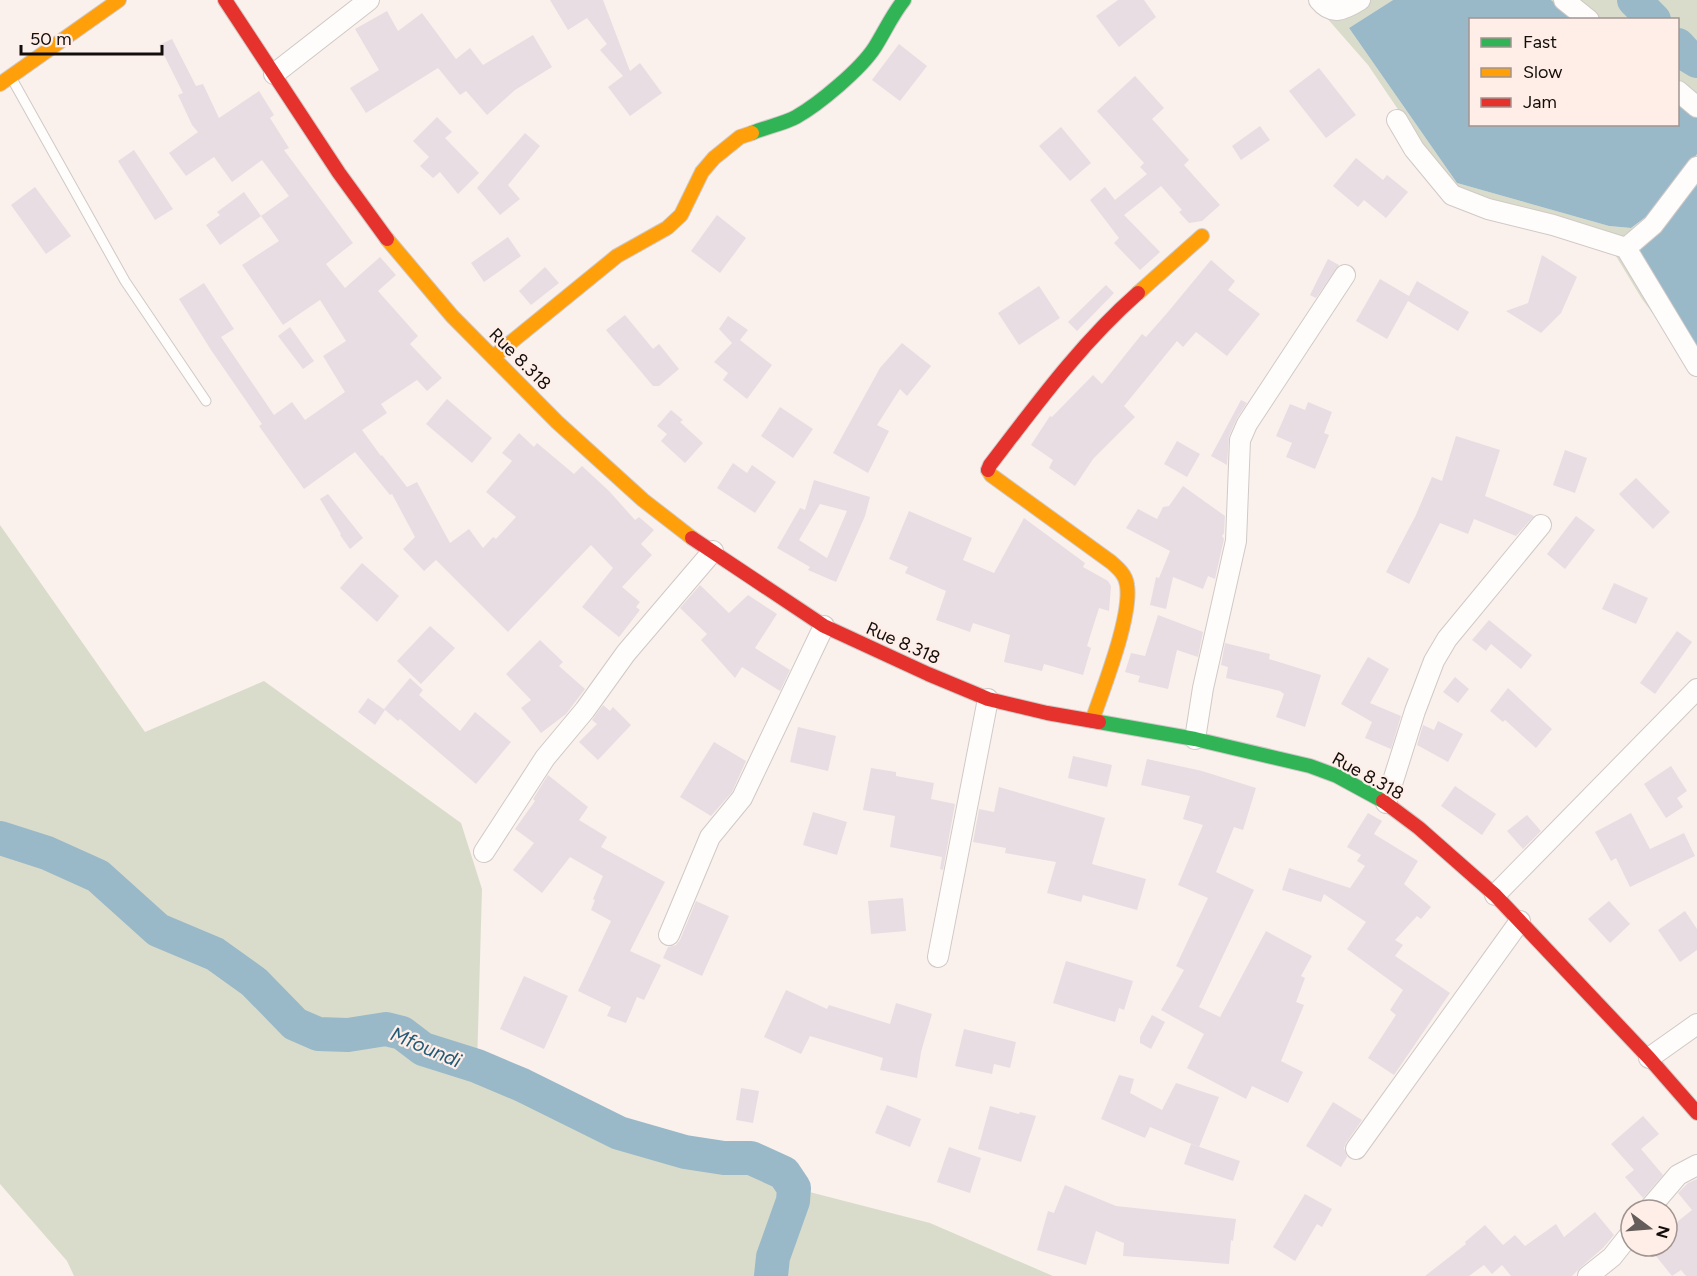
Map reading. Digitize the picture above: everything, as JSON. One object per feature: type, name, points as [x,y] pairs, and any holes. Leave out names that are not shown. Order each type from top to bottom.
[{"type":"main road","points":[[5,80],[119,0]]},
{"type":"main road","name":"Rue 8.318","points":[[225,0],[339,174],[392,245],[452,316],[557,422],[643,500],[712,551],[824,626],[988,699],[1092,721],[1195,739],[1311,766],[1337,776],[1386,803],[1419,828],[1495,895],[1649,1058],[1697,1113]]},
{"type":"main road","points":[[493,357],[617,256],[667,228],[681,215],[702,172],[714,158],[740,137],[795,117],[817,102],[861,65],[875,47],[893,13],[904,0]]},
{"type":"main road","points":[[1092,721],[1127,604],[1127,581],[1111,562],[991,475],[988,470],[1044,393],[1097,333],[1202,236]]},
{"type":"street","points":[[274,74],[369,0]]},
{"type":"street","points":[[1319,0],[1324,6],[1334,11],[1345,9],[1360,0]]},
{"type":"street","points":[[1564,0],[1586,18]]},
{"type":"street","points":[[1679,93],[1697,107]]},
{"type":"street","points":[[1397,120],[1414,149],[1452,195],[1488,209],[1553,225],[1626,248],[1697,366]]},
{"type":"street","points":[[1626,248],[1653,225],[1697,167]]},
{"type":"street","points":[[1195,739],[1205,678],[1236,541],[1240,440],[1247,424],[1345,275]]},
{"type":"street","points":[[1386,803],[1415,711],[1434,661],[1447,639],[1541,525]]},
{"type":"street","points":[[484,852],[545,758],[626,654],[712,551]]},
{"type":"street","points":[[669,935],[710,837],[742,798],[824,626]]},
{"type":"street","points":[[1495,895],[1697,689]]},
{"type":"street","points":[[938,957],[988,699]]},
{"type":"street","points":[[1356,1149],[1520,921]]},
{"type":"street","points":[[1649,1058],[1697,1024]]},
{"type":"street","points":[[1658,1198],[1678,1175],[1697,1165]]},
{"type":"street","points":[[1588,1276],[1612,1257],[1619,1248]]},
{"type":"lane","points":[[5,80],[125,281],[206,401]]},
{"type":"green space","points":[[1311,0],[1393,0],[1349,28],[1457,183],[1609,226],[1631,228],[1651,213],[1697,154],[1697,373],[1642,299],[1602,233],[1459,191],[1447,182],[1368,65]]},
{"type":"green space","points":[[1551,0],[1697,0],[1697,118],[1679,104],[1679,18],[1574,18]]},
{"type":"green space","points":[[0,525],[145,732],[264,681],[461,823],[482,889],[477,1066],[522,1085],[619,1133],[685,1152],[724,1158],[751,1158],[784,1173],[794,1188],[930,1223],[1053,1276],[74,1276],[67,1261],[0,1184]]},
{"type":"water","points":[[1393,0],[1551,0],[1574,18],[1469,18],[1469,126],[1679,126],[1679,104],[1697,118],[1697,154],[1651,213],[1631,228],[1609,226],[1457,183],[1349,28]]},
{"type":"water","points":[[1697,181],[1697,359],[1635,255],[1657,234]]},
{"type":"building","points":[[550,0],[603,0],[630,71],[640,63],[662,93],[630,116],[608,87],[623,76],[600,50],[607,44],[587,18],[568,30]]},
{"type":"building","points":[[1118,0],[1144,0],[1156,17],[1119,47],[1096,16]]},
{"type":"building","points":[[387,11],[398,31],[422,13],[456,59],[470,48],[483,65],[533,35],[552,67],[515,90],[487,115],[466,91],[460,95],[438,68],[366,113],[350,88],[379,70],[355,29]]},
{"type":"building","points":[[172,39],[196,86],[203,84],[219,118],[259,91],[274,115],[270,118],[289,148],[284,150],[353,243],[326,264],[345,288],[380,257],[396,275],[378,291],[418,336],[410,344],[442,378],[427,391],[417,380],[381,404],[387,413],[362,430],[407,487],[417,482],[450,543],[469,529],[483,548],[493,537],[496,539],[516,517],[486,492],[512,461],[502,453],[519,433],[534,447],[537,443],[574,474],[582,466],[635,520],[639,517],[654,530],[641,544],[652,555],[622,587],[640,602],[636,607],[640,610],[619,637],[582,607],[613,568],[591,545],[508,632],[436,560],[424,571],[403,549],[415,537],[392,494],[390,495],[355,452],[304,489],[259,426],[262,424],[179,299],[204,283],[234,329],[221,337],[274,415],[292,402],[305,420],[345,392],[323,356],[346,341],[320,300],[283,325],[242,265],[279,241],[261,216],[289,196],[262,160],[232,182],[214,157],[186,176],[169,153],[198,132],[192,125],[178,95],[183,93],[159,45]]},
{"type":"building","points":[[899,44],[927,66],[900,101],[872,80]]},
{"type":"building","points":[[1319,68],[1356,115],[1326,138],[1289,91]]},
{"type":"building","points":[[1135,76],[1164,108],[1152,119],[1189,160],[1184,165],[1220,205],[1202,221],[1189,223],[1179,212],[1182,210],[1161,186],[1124,215],[1160,252],[1140,270],[1114,243],[1119,238],[1090,200],[1105,187],[1115,200],[1147,174],[1140,167],[1144,163],[1097,111]]},
{"type":"building","points":[[437,117],[452,132],[445,138],[479,173],[458,194],[440,172],[433,178],[420,166],[429,157],[413,141]]},
{"type":"building","points":[[1260,126],[1270,140],[1241,160],[1232,146]]},
{"type":"building","points":[[1061,127],[1091,163],[1070,181],[1039,146]]},
{"type":"building","points":[[525,133],[540,146],[508,185],[520,199],[500,215],[477,188]]},
{"type":"building","points":[[134,150],[173,209],[155,220],[118,161]]},
{"type":"building","points":[[1356,158],[1383,180],[1387,175],[1408,192],[1386,218],[1364,200],[1358,207],[1333,186]]},
{"type":"building","points":[[35,187],[71,236],[46,254],[11,205]]},
{"type":"building","points":[[244,192],[261,216],[220,245],[206,225],[220,215],[217,212]]},
{"type":"building","points":[[717,215],[746,238],[720,273],[691,251]]},
{"type":"building","points":[[508,237],[521,256],[484,282],[471,263]]},
{"type":"building","points":[[1542,255],[1577,277],[1561,313],[1541,333],[1506,311],[1528,303]]},
{"type":"building","points":[[1328,259],[1339,265],[1316,298],[1310,295]]},
{"type":"building","points":[[1211,260],[1235,281],[1228,290],[1260,314],[1227,356],[1196,332],[1183,347],[1177,341],[1124,406],[1135,417],[1093,459],[1075,486],[1049,468],[1053,460],[1031,445],[1050,416],[1052,417],[1093,375],[1102,384],[1142,334],[1146,337]]},
{"type":"building","points":[[545,267],[559,283],[531,305],[519,291]]},
{"type":"building","points":[[1380,279],[1409,296],[1417,281],[1469,312],[1458,331],[1408,301],[1387,339],[1356,321]]},
{"type":"building","points":[[1106,285],[1114,293],[1077,331],[1068,322]]},
{"type":"building","points":[[1039,286],[1060,318],[1019,345],[998,313]]},
{"type":"building","points":[[625,315],[653,349],[659,344],[679,369],[659,386],[653,386],[606,330]]},
{"type":"building","points":[[728,316],[748,330],[740,340],[772,365],[747,399],[723,380],[728,373],[714,362],[732,343],[719,329]]},
{"type":"building","points":[[290,327],[314,361],[303,369],[278,336]]},
{"type":"building","points":[[902,343],[931,366],[907,396],[900,389],[877,425],[889,431],[868,473],[833,453],[880,368]]},
{"type":"building","points":[[447,399],[492,438],[472,463],[426,424]]},
{"type":"building","points":[[1241,400],[1247,403],[1229,436],[1227,465],[1211,456]]},
{"type":"building","points":[[1308,402],[1332,412],[1324,433],[1329,435],[1315,469],[1286,457],[1292,443],[1276,436],[1290,404],[1305,410]]},
{"type":"building","points":[[780,407],[813,429],[793,458],[761,436]]},
{"type":"building","points":[[671,410],[683,420],[680,422],[703,443],[685,463],[661,441],[667,434],[657,426]]},
{"type":"building","points":[[1456,436],[1500,450],[1485,496],[1534,516],[1516,536],[1474,519],[1468,534],[1440,523],[1409,584],[1386,572],[1416,515],[1432,477],[1442,481]]},
{"type":"building","points":[[1177,441],[1200,454],[1187,477],[1164,464]]},
{"type":"building","points":[[1565,450],[1587,458],[1575,493],[1553,485]]},
{"type":"building","points":[[733,463],[747,473],[752,465],[776,482],[755,513],[717,488]]},
{"type":"building","points":[[1636,478],[1670,512],[1653,529],[1619,494]]},
{"type":"building","points":[[814,480],[870,497],[865,516],[836,582],[808,570],[810,567],[777,548],[800,508],[805,510]],"holes":[[[820,504],[847,511],[827,558],[799,540]]]},
{"type":"building","points":[[1183,486],[1225,516],[1222,536],[1224,539],[1215,579],[1208,576],[1203,589],[1173,577],[1166,609],[1150,605],[1156,577],[1159,578],[1170,551],[1126,528],[1138,509],[1157,519],[1163,507],[1169,506]]},
{"type":"building","points":[[328,494],[363,538],[350,549],[320,499]]},
{"type":"building","points":[[909,511],[972,538],[963,560],[994,573],[1024,518],[1085,563],[1083,567],[1108,581],[1111,586],[1109,611],[1099,608],[1087,646],[1091,648],[1083,675],[1044,664],[1042,671],[1004,662],[1010,635],[973,623],[970,632],[936,620],[946,591],[905,573],[908,567],[889,559]]},
{"type":"building","points":[[1576,516],[1595,530],[1565,569],[1547,554]]},
{"type":"building","points":[[362,563],[399,596],[377,622],[340,588]]},
{"type":"building","points":[[1614,583],[1648,598],[1636,624],[1602,609]]},
{"type":"building","points":[[700,585],[729,613],[748,595],[777,614],[755,648],[790,670],[780,691],[742,667],[735,678],[701,640],[707,634],[680,608]]},
{"type":"building","points":[[1158,615],[1203,632],[1198,657],[1177,650],[1168,689],[1138,682],[1140,676],[1125,672],[1131,653],[1145,656]]},
{"type":"building","points":[[1489,620],[1532,655],[1521,669],[1491,644],[1486,651],[1472,640]]},
{"type":"building","points":[[430,626],[455,648],[421,684],[397,661]]},
{"type":"building","points":[[1677,631],[1692,642],[1655,694],[1640,683]]},
{"type":"building","points":[[540,640],[563,662],[559,666],[585,689],[566,714],[541,733],[521,708],[531,700],[506,674]]},
{"type":"building","points":[[1225,643],[1270,654],[1269,659],[1321,675],[1305,727],[1276,717],[1284,694],[1280,691],[1226,678],[1228,667],[1221,665]]},
{"type":"building","points":[[1368,657],[1389,669],[1370,703],[1401,716],[1391,749],[1365,738],[1372,722],[1341,704]]},
{"type":"building","points":[[1455,677],[1469,689],[1458,703],[1443,692]]},
{"type":"building","points":[[410,678],[423,690],[419,695],[460,731],[475,712],[511,742],[476,784],[400,719],[398,721],[384,709]]},
{"type":"building","points":[[1508,688],[1552,729],[1536,748],[1505,720],[1503,722],[1490,711]]},
{"type":"building","points":[[368,698],[385,710],[375,725],[358,712]]},
{"type":"building","points":[[603,705],[610,711],[613,707],[631,725],[598,760],[579,742],[597,724],[592,720]]},
{"type":"building","points":[[1438,721],[1463,734],[1448,762],[1417,745],[1423,725],[1434,730]]},
{"type":"building","points":[[798,727],[836,736],[828,771],[790,762]]},
{"type":"building","points":[[714,742],[746,761],[732,792],[711,816],[680,797]]},
{"type":"building","points":[[1073,756],[1112,765],[1107,787],[1068,778]]},
{"type":"building","points":[[1147,759],[1202,771],[1256,788],[1243,830],[1234,827],[1216,872],[1254,890],[1199,1007],[1220,1017],[1266,931],[1312,956],[1301,976],[1305,978],[1296,1002],[1304,1005],[1281,1061],[1303,1072],[1288,1103],[1252,1086],[1246,1099],[1187,1068],[1204,1034],[1161,1010],[1184,970],[1176,966],[1208,898],[1178,885],[1203,825],[1183,819],[1190,796],[1141,785]]},
{"type":"building","points":[[1671,766],[1687,791],[1677,798],[1683,807],[1666,818],[1644,784]]},
{"type":"building","points":[[871,768],[896,772],[896,776],[934,783],[931,799],[955,804],[943,870],[940,869],[942,857],[890,847],[895,816],[863,810]]},
{"type":"building","points":[[548,775],[588,807],[579,820],[607,837],[601,847],[665,882],[630,951],[661,965],[644,1000],[637,997],[626,1023],[607,1016],[611,1007],[578,991],[611,921],[591,910],[603,876],[570,857],[542,893],[513,870],[534,843],[515,829],[535,801],[533,799]]},
{"type":"building","points":[[1455,786],[1496,814],[1482,835],[1441,806]]},
{"type":"building","points":[[999,787],[1105,818],[1092,864],[1146,879],[1137,910],[1083,895],[1081,902],[1047,893],[1056,862],[1005,853],[1006,848],[973,842],[979,809],[994,812]]},
{"type":"building","points":[[813,812],[847,822],[837,855],[803,845]]},
{"type":"building","points":[[1368,813],[1382,821],[1374,834],[1418,861],[1404,884],[1431,907],[1421,919],[1417,916],[1395,940],[1403,945],[1395,956],[1450,993],[1394,1075],[1368,1058],[1396,1015],[1390,1010],[1403,990],[1347,949],[1366,922],[1324,894],[1321,902],[1282,890],[1289,868],[1350,888],[1365,866],[1357,861],[1361,855],[1347,847]]},
{"type":"building","points":[[1631,813],[1650,849],[1684,833],[1695,856],[1630,887],[1616,858],[1611,861],[1595,832]]},
{"type":"building","points":[[1527,815],[1541,831],[1523,849],[1507,831]]},
{"type":"building","points":[[903,898],[906,931],[871,934],[868,901]]},
{"type":"building","points":[[696,901],[729,916],[702,976],[663,958],[668,947],[676,945],[680,940]]},
{"type":"building","points":[[1609,901],[1630,924],[1610,943],[1588,919]]},
{"type":"building","points":[[1685,911],[1697,929],[1697,950],[1680,962],[1658,930]]},
{"type":"building","points":[[1066,961],[1133,981],[1124,1010],[1119,1008],[1115,1022],[1053,1003]]},
{"type":"building","points":[[524,976],[568,996],[544,1049],[500,1029]]},
{"type":"building","points":[[786,990],[827,1009],[829,1005],[890,1024],[896,1003],[932,1014],[921,1052],[917,1078],[880,1070],[883,1058],[810,1036],[801,1054],[764,1037]]},
{"type":"building","points":[[1152,1015],[1165,1022],[1151,1049],[1140,1043],[1140,1037]]},
{"type":"building","points":[[964,1029],[1016,1042],[1010,1068],[994,1064],[992,1074],[955,1066]]},
{"type":"building","points":[[1119,1075],[1134,1079],[1130,1093],[1162,1110],[1176,1083],[1219,1097],[1199,1147],[1150,1127],[1145,1138],[1101,1119]]},
{"type":"building","points":[[741,1088],[759,1091],[753,1123],[736,1120]]},
{"type":"building","points":[[1333,1102],[1362,1120],[1346,1143],[1344,1148],[1347,1157],[1341,1167],[1306,1146]]},
{"type":"building","points":[[887,1105],[921,1119],[910,1147],[875,1133]]},
{"type":"building","points":[[990,1106],[1036,1116],[1021,1162],[978,1149]]},
{"type":"building","points":[[1643,1116],[1659,1134],[1641,1149],[1663,1175],[1643,1198],[1625,1177],[1634,1170],[1611,1144]]},
{"type":"building","points":[[1191,1144],[1240,1161],[1233,1181],[1184,1164]]},
{"type":"building","points":[[949,1147],[981,1158],[970,1193],[937,1182]]},
{"type":"building","points":[[1697,1179],[1697,1276],[1686,1276],[1681,1270],[1672,1276],[1658,1258],[1679,1258],[1679,1220],[1692,1210],[1678,1193],[1688,1183]]},
{"type":"building","points":[[1065,1185],[1116,1206],[1236,1219],[1229,1264],[1123,1256],[1124,1243],[1096,1231],[1086,1265],[1037,1250],[1048,1211],[1054,1213]]},
{"type":"building","points":[[1305,1194],[1332,1209],[1322,1227],[1317,1224],[1295,1261],[1273,1247]]},
{"type":"building","points":[[1595,1212],[1614,1235],[1572,1276],[1511,1276],[1502,1265],[1492,1274],[1484,1265],[1469,1276],[1425,1276],[1466,1244],[1465,1242],[1485,1225],[1503,1245],[1515,1235],[1525,1246],[1556,1224],[1564,1237]]},
{"type":"waterway","points":[[1634,0],[1652,18]]},
{"type":"waterway","points":[[1679,46],[1697,61]]},
{"type":"waterway","name":"Mfoundi","points":[[0,838],[47,853],[98,876],[158,930],[215,954],[254,982],[295,1024],[318,1034],[348,1035],[386,1029],[402,1033],[423,1049],[477,1066],[522,1085],[619,1133],[685,1152],[724,1158],[751,1158],[784,1173],[794,1188],[793,1201],[773,1257],[771,1276]]},
{"type":"traffic: fast","points":[[752,133],[796,117],[839,85],[869,56],[904,0]]},
{"type":"traffic: fast","points":[[1099,722],[1195,739],[1310,766],[1337,776],[1383,801]]},
{"type":"traffic: slow","points":[[0,84],[119,0]]},
{"type":"traffic: slow","points":[[493,357],[617,256],[667,228],[681,215],[702,172],[714,158],[740,137],[752,133]]},
{"type":"traffic: slow","points":[[1138,293],[1202,236]]},
{"type":"traffic: slow","points":[[387,239],[452,316],[557,422],[643,500],[692,538]]},
{"type":"traffic: slow","points":[[988,470],[991,475],[1111,562],[1125,578],[1127,598],[1121,633],[1092,721]]},
{"type":"traffic: jam","points":[[225,0],[339,173],[387,239]]},
{"type":"traffic: jam","points":[[988,470],[1060,375],[1097,333],[1138,293]]},
{"type":"traffic: jam","points":[[692,538],[824,626],[928,674],[988,699],[1099,722]]},
{"type":"traffic: jam","points":[[1383,801],[1419,828],[1495,895],[1649,1058],[1697,1113]]}]
